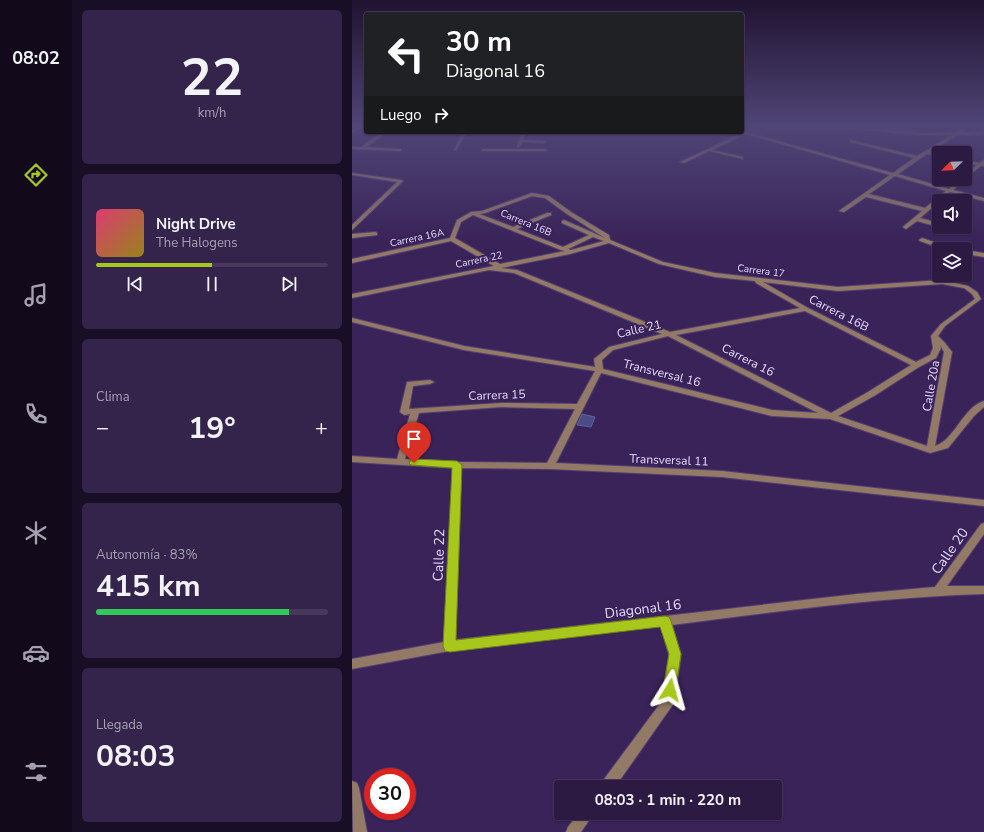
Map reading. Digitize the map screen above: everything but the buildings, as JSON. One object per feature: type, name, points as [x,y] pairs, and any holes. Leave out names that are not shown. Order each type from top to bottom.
[{"type":"street","points":[[856,165],[984,200]]},
{"type":"street","points":[[842,212],[909,165]]},
{"type":"street","points":[[972,172],[981,165]]},
{"type":"street","points":[[352,174],[401,181],[352,228]]},
{"type":"street","points":[[906,227],[955,186]]},
{"type":"street","points":[[473,213],[483,212],[532,194],[547,197],[569,213],[607,236],[608,242]]},
{"type":"street","points":[[866,195],[926,210]]},
{"type":"street","name":"Carrera 16B","points":[[473,213],[570,252]]},
{"type":"street","name":"Carrera 16A","points":[[352,261],[452,239],[459,221],[473,213]]},
{"type":"street","points":[[512,229],[549,214]]},
{"type":"street","points":[[917,219],[932,223]]},
{"type":"street","name":"Carrera 17","points":[[564,222],[608,242],[661,263],[715,275],[838,289],[942,282],[966,287],[975,293],[978,299],[943,324],[934,336]]},
{"type":"street","points":[[352,236],[375,234]]},
{"type":"street","points":[[563,249],[592,235]]},
{"type":"street","points":[[452,239],[497,265]]},
{"type":"street","points":[[922,240],[932,243]]},
{"type":"street","name":"Carrera 22","points":[[352,296],[497,265],[570,252],[608,242]]},
{"type":"street","points":[[972,253],[984,255]]},
{"type":"street","name":"Carrera 16","points":[[486,268],[515,271],[669,334],[831,416],[930,450]]},
{"type":"street","name":"Carrera 16B","points":[[754,279],[806,309],[916,365]]},
{"type":"street","name":"Calle 21","points":[[550,466],[599,370],[598,359],[611,348],[669,334],[806,309]]},
{"type":"street","name":"Transversal 16","points":[[352,320],[464,348],[599,370],[772,413],[831,416]]},
{"type":"street","points":[[831,416],[871,394],[916,365],[933,356],[937,348],[934,336]]},
{"type":"street","name":"Calle 20a","points":[[930,450],[948,352],[943,344],[934,336]]},
{"type":"street","points":[[400,462],[415,412],[404,412],[410,384],[430,382]]},
{"type":"street","points":[[930,450],[945,446],[971,414],[984,403]]},
{"type":"street","name":"Carrera 15","points":[[415,412],[502,406],[579,407]]},
{"type":"street","name":"Transversal 11","points":[[352,459],[457,465],[550,466],[722,474],[984,503]]},
{"type":"street","name":"Calle 22","points":[[450,646],[457,465]]},
{"type":"street","name":"Calle 20","points":[[938,592],[984,528]]},
{"type":"street","points":[[938,592],[984,590]]},
{"type":"street","name":"Diagonal 16","points":[[352,664],[450,646],[857,598],[938,592]]},
{"type":"street","points":[[612,780],[668,703],[675,654],[665,621]]},
{"type":"street","points":[[352,788],[360,832]]},
{"type":"street","points":[[572,832],[581,820]]},
{"type":"route","points":[[414,463],[457,465],[450,646],[665,621],[675,654],[670,690]]}]
